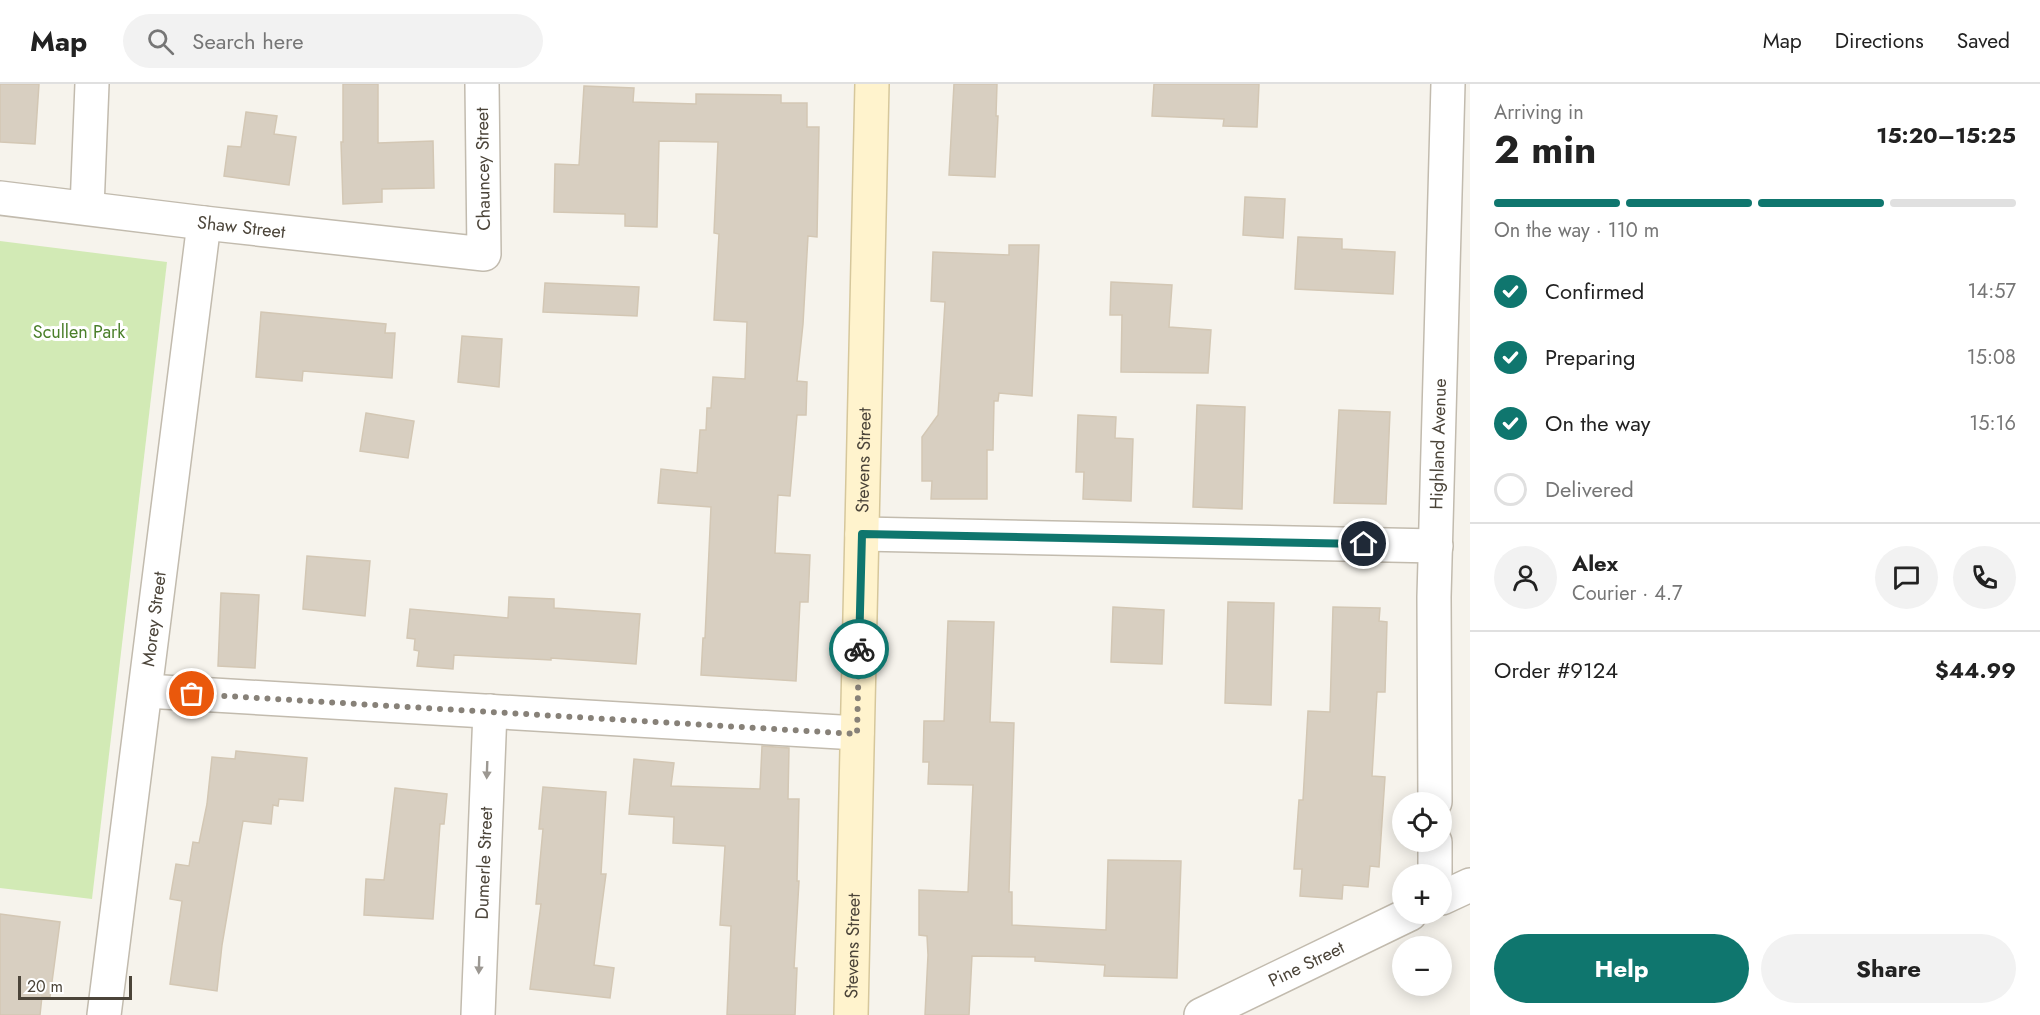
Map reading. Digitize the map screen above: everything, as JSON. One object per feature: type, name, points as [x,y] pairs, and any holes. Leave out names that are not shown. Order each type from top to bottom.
[{"type":"main road","name":"Stevens Street","points":[[851,1015],[872,84]]},
{"type":"street","points":[[87,208],[92,84]]},
{"type":"street","name":"Chauncey Street","points":[[482,84],[483,254]]},
{"type":"street","name":"Highland Avenue","points":[[1435,792],[1436,546],[1448,84]]},
{"type":"street","name":"Shaw Street","points":[[0,198],[204,224],[483,254]]},
{"type":"street","name":"Morey Street","points":[[104,1015],[204,224]]},
{"type":"street","points":[[862,534],[1436,546]]},
{"type":"street","points":[[146,691],[857,734]]},
{"type":"street","name":"Dumerle Street","points":[[478,1015],[490,711]]},
{"type":"street","points":[[1452,893],[1470,885]]},
{"type":"street","name":"Pine Street","points":[[1201,1015],[1235,1007],[1392,924]]},
{"type":"green space","name":"Scullen Park","points":[[0,241],[167,262],[92,899],[0,888]]},
{"type":"building","points":[[0,84],[39,84],[35,144],[0,142]]},
{"type":"building","points":[[343,84],[378,84],[378,143],[433,141],[434,188],[382,189],[382,202],[343,204],[341,142],[343,142]]},
{"type":"building","points":[[954,84],[997,84],[995,177],[949,175]]},
{"type":"building","points":[[1154,84],[1259,84],[1257,127],[1223,126],[1224,119],[1152,116]]},
{"type":"building","points":[[584,86],[634,88],[633,102],[696,104],[696,94],[781,95],[781,103],[807,103],[807,127],[819,127],[817,237],[808,236],[797,381],[807,382],[806,415],[797,415],[790,496],[778,495],[775,553],[810,555],[808,602],[800,602],[796,681],[701,675],[711,507],[658,503],[661,469],[697,473],[700,430],[706,430],[707,408],[711,408],[713,377],[745,379],[747,322],[714,320],[719,234],[714,233],[718,142],[659,141],[657,227],[625,226],[625,214],[554,212],[555,164],[579,165]]},
{"type":"building","points":[[246,112],[277,116],[274,134],[296,137],[289,185],[224,176],[228,146],[241,147]]},
{"type":"building","points":[[1245,197],[1285,199],[1283,238],[1243,235]]},
{"type":"building","points":[[1298,237],[1342,239],[1342,249],[1395,252],[1393,294],[1295,289]]},
{"type":"building","points":[[1009,245],[1039,245],[1032,396],[999,393],[998,401],[994,401],[993,450],[987,450],[987,499],[931,499],[932,481],[922,481],[922,437],[938,415],[945,302],[931,301],[933,252],[1009,255]]},
{"type":"building","points":[[1111,282],[1172,285],[1169,327],[1211,330],[1208,373],[1121,372],[1122,315],[1110,315]]},
{"type":"building","points":[[545,283],[639,287],[637,316],[543,312]]},
{"type":"building","points":[[261,312],[386,324],[385,333],[395,333],[392,378],[303,371],[302,381],[256,377]]},
{"type":"building","points":[[462,336],[502,339],[499,387],[458,382]]},
{"type":"building","points":[[1197,405],[1245,407],[1242,509],[1193,507]]},
{"type":"building","points":[[1339,410],[1390,412],[1386,504],[1334,503]]},
{"type":"building","points":[[366,413],[414,421],[408,458],[360,451]]},
{"type":"building","points":[[1078,415],[1116,417],[1115,438],[1133,439],[1131,501],[1083,499],[1084,472],[1076,472]]},
{"type":"building","points":[[307,556],[370,561],[365,616],[303,609]]},
{"type":"building","points":[[221,593],[259,595],[255,668],[218,666]]},
{"type":"building","points":[[509,597],[554,599],[554,608],[640,614],[636,664],[454,655],[453,669],[417,666],[419,651],[414,650],[415,639],[407,638],[410,609],[508,618]]},
{"type":"building","points":[[1228,602],[1274,603],[1271,705],[1225,703]]},
{"type":"building","points":[[1113,607],[1164,610],[1162,664],[1111,662]]},
{"type":"building","points":[[1333,607],[1380,608],[1379,621],[1387,622],[1385,692],[1377,692],[1372,776],[1385,777],[1379,867],[1370,866],[1368,887],[1343,885],[1342,899],[1300,896],[1302,869],[1294,869],[1299,800],[1303,800],[1308,711],[1330,712]]},
{"type":"building","points":[[948,621],[994,622],[990,722],[1014,723],[1009,892],[1012,892],[1012,925],[1106,930],[1108,860],[1181,861],[1177,978],[1104,976],[1105,965],[1035,961],[1035,957],[972,956],[969,1015],[925,1015],[928,955],[927,936],[919,935],[919,890],[968,892],[973,785],[928,784],[929,762],[923,762],[924,721],[944,721]]},
{"type":"building","points":[[762,746],[789,748],[788,799],[799,799],[797,881],[799,881],[794,968],[797,968],[795,1015],[727,1015],[731,926],[720,925],[725,846],[673,843],[674,817],[629,814],[634,759],[674,763],[671,786],[760,789]]},
{"type":"building","points":[[236,751],[307,758],[303,801],[279,799],[278,806],[273,805],[271,824],[243,821],[222,945],[217,991],[170,984],[182,901],[170,899],[176,864],[189,866],[193,842],[199,843],[207,804],[212,757],[235,759]]},
{"type":"building","points":[[543,787],[606,792],[601,874],[606,874],[594,965],[614,968],[610,998],[530,989],[541,904],[536,904],[543,829],[539,829]]},
{"type":"building","points":[[395,788],[447,794],[444,824],[440,824],[433,919],[364,915],[366,879],[384,880]]},
{"type":"building","points":[[0,914],[60,922],[50,997],[42,996],[40,1015],[0,1015]]},
{"type":"way so far","points":[[192,694],[857,734],[859,649]]},
{"type":"route","points":[[859,649],[862,534],[1364,544]]}]
